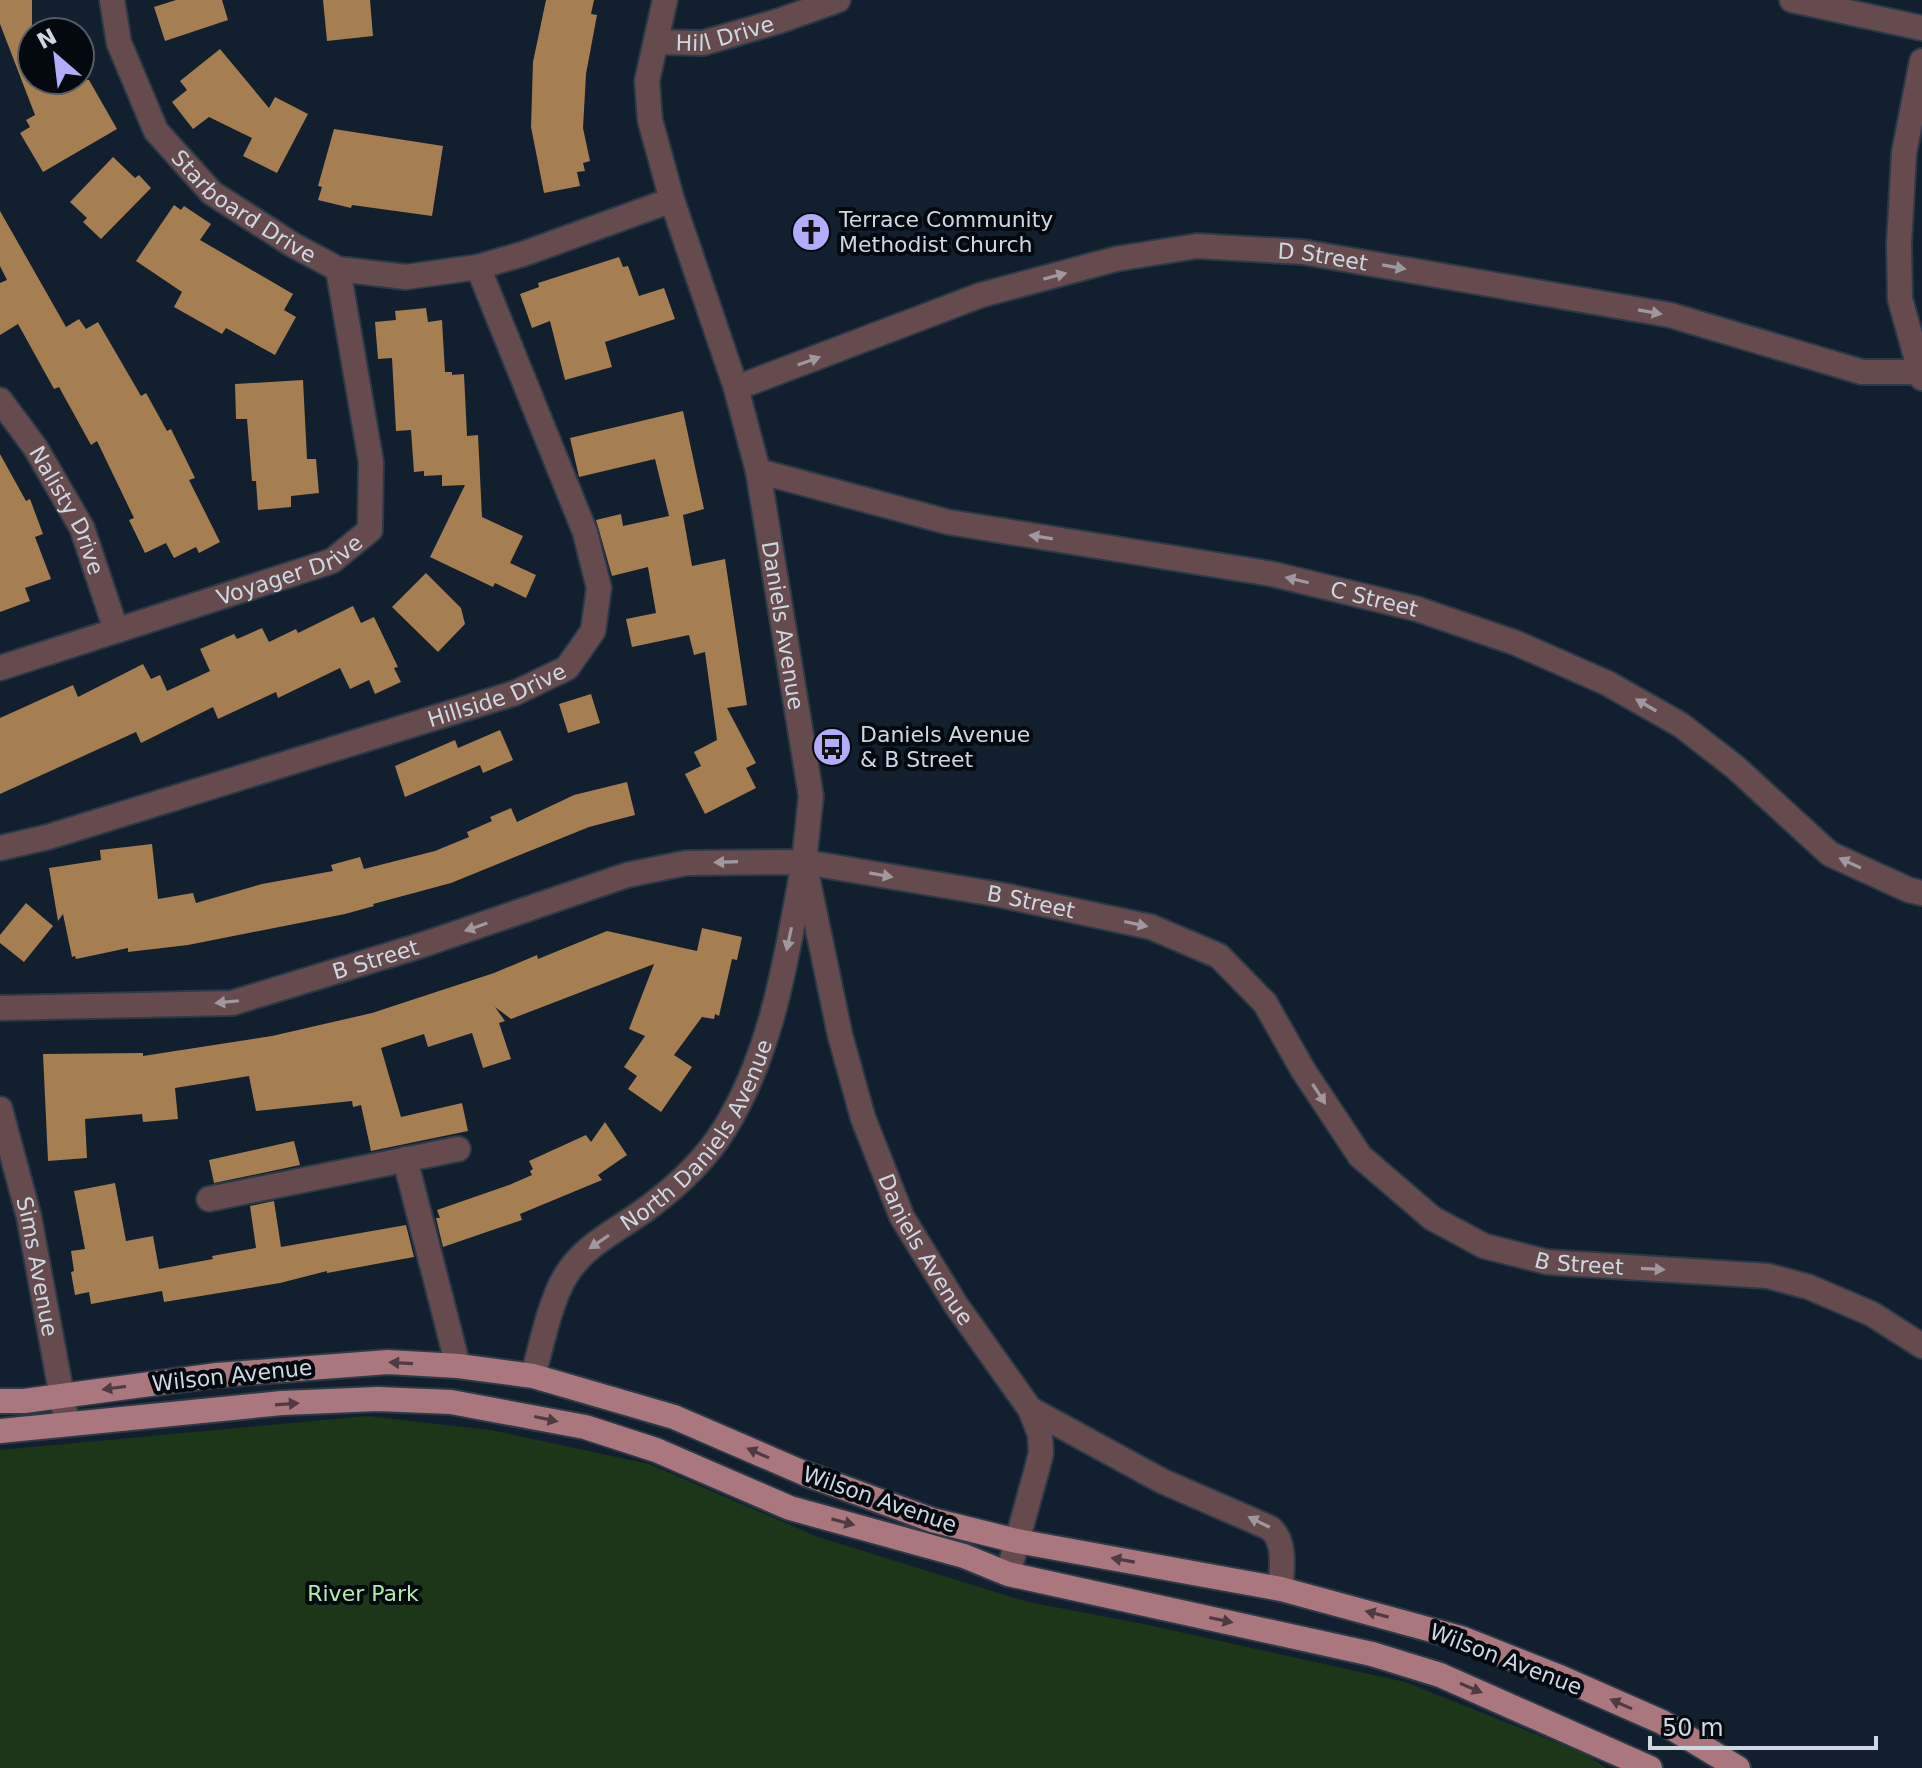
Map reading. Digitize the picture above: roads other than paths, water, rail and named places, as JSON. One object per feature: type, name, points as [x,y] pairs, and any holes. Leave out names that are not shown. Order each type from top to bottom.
[{"type":"main road","name":"Wilson Avenue","points":[[0,1401],[217,1375],[388,1362],[458,1366],[533,1376],[674,1417],[806,1474],[932,1520],[1017,1541],[1281,1589],[1476,1644],[1662,1722],[1738,1768]]},
{"type":"main road","name":"Wilson Avenue","points":[[0,1431],[282,1403],[362,1400],[451,1402],[585,1427],[656,1450],[790,1508],[964,1556],[1008,1574],[1372,1654],[1440,1675],[1650,1768]]},
{"type":"street","name":"Starboard Drive","points":[[112,0],[119,43],[156,131],[212,193],[293,245],[338,269],[406,277],[478,267]]},
{"type":"street","name":"Daniels Avenue","points":[[665,0],[647,81],[650,120],[672,200],[736,388],[758,471],[811,796],[804,862],[840,1035],[863,1118],[902,1217],[956,1305],[1030,1409],[1040,1434],[1041,1453],[1008,1574]]},
{"type":"street","name":"Hill Drive","points":[[656,42],[703,43],[838,0]]},
{"type":"street","points":[[1792,0],[1922,28]]},
{"type":"street","points":[[1921,374],[1900,299],[1899,244],[1904,153],[1922,61]]},
{"type":"street","points":[[478,267],[523,254],[672,200]]},
{"type":"street","name":"D Street","points":[[736,388],[981,295],[1116,259],[1197,246],[1303,252],[1670,315],[1862,372],[1921,374]]},
{"type":"street","name":"Hillside Drive","points":[[0,848],[48,837],[515,693],[567,668],[593,631],[599,588],[585,532],[478,267]]},
{"type":"street","name":"Voyager Drive","points":[[0,668],[332,561],[370,530],[371,462],[338,269]]},
{"type":"street","name":"Nalisty Drive","points":[[0,400],[35,447],[82,528],[116,630]]},
{"type":"street","name":"C Street","points":[[758,471],[948,522],[1272,574],[1417,609],[1516,643],[1607,683],[1681,725],[1735,767],[1830,854],[1922,893]]},
{"type":"street","name":"B Street","points":[[0,1008],[232,1003],[422,945],[627,875],[686,863],[804,862],[1001,895],[1151,927],[1219,956],[1265,1003],[1303,1070],[1360,1156],[1432,1218],[1484,1246],[1547,1262],[1768,1276],[1809,1287],[1872,1314],[1922,1346]]},
{"type":"street","name":"North Daniels Avenue","points":[[533,1376],[564,1277],[585,1252],[651,1206],[693,1169],[724,1129],[759,1061],[789,941],[804,862]]},
{"type":"street","name":"Sims Avenue","points":[[0,1109],[29,1217],[67,1424]]},
{"type":"street","points":[[209,1199],[458,1149]]},
{"type":"street","points":[[405,1159],[458,1366]]},
{"type":"street","name":"Daniels Avenue","points":[[1030,1409],[1162,1481],[1270,1528],[1282,1544],[1281,1589]]},
{"type":"place","name":"Terrace Community Methodist Church","points":[[811,232]]},
{"type":"place","name":"Daniels Avenue & B Street","points":[[832,747]]},
{"type":"park label","name":"River Park","points":[[363,1593]]}]
